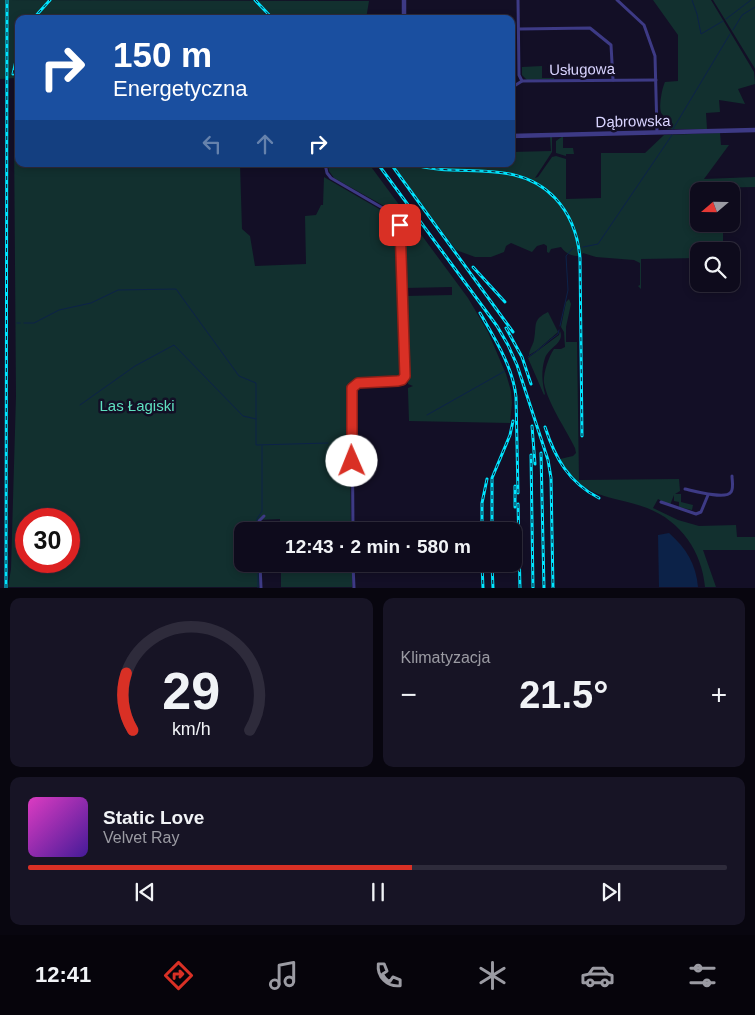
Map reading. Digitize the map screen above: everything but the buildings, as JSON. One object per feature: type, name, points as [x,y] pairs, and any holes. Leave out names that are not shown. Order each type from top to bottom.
[{"type":"street","points":[[404,0],[404,15]]},
{"type":"street","points":[[515,85],[522,81],[519,75],[518,0]]},
{"type":"street","points":[[617,0],[648,31],[655,56],[657,133]]},
{"type":"street","points":[[518,29],[587,28],[594,30],[611,45],[612,80]]},
{"type":"street","name":"Usługowa","points":[[522,81],[656,80]]},
{"type":"street","name":"Dąbrowska","points":[[515,136],[755,130]]},
{"type":"street","points":[[325,167],[326,171],[332,178],[393,214],[399,222],[401,230],[405,376],[402,380],[398,381],[358,383],[352,388],[353,522]]},
{"type":"street","points":[[685,489],[708,495],[729,495],[733,488],[732,476]]},
{"type":"street","points":[[660,502],[696,514],[701,512],[708,495]]},
{"type":"street","points":[[259,522],[264,516]]},
{"type":"street","points":[[260,572],[261,588]]},
{"type":"street","points":[[353,572],[354,588]]},
{"type":"green space","name":"Las Łagiski","points":[[0,0],[369,1],[367,15],[271,15],[268,11],[264,13],[265,15],[15,15],[15,78],[0,79]]},
{"type":"green space","points":[[653,0],[711,0],[754,72],[755,84],[738,89],[745,104],[719,100],[720,112],[706,113],[707,129],[667,129],[672,125],[672,122],[662,114],[660,108],[661,98],[665,82],[678,81],[678,35]]},
{"type":"green space","points":[[713,0],[755,0],[755,69],[754,67]]},
{"type":"green space","points":[[542,66],[542,78],[554,79],[527,80],[522,75],[522,67]]},
{"type":"green space","name":"Las Łagiski","points":[[15,106],[15,167],[240,167],[242,229],[250,236],[255,266],[306,264],[305,216],[316,215],[321,205],[323,205],[324,177],[393,217],[399,228],[403,374],[400,379],[353,380],[349,384],[351,522],[280,522],[280,519],[234,522],[234,572],[258,572],[259,587],[8,587],[11,569],[16,396],[14,134]]},
{"type":"green space","points":[[720,133],[721,145],[729,145],[704,179],[755,177],[755,187],[740,187],[740,182],[690,182],[690,232],[723,232],[723,242],[690,242],[690,258],[641,259],[641,289],[638,286],[640,285],[640,263],[634,260],[596,257],[583,253],[581,256],[572,255],[565,252],[561,247],[551,249],[549,253],[547,252],[547,246],[544,244],[537,246],[532,252],[511,243],[506,246],[504,252],[491,257],[475,257],[456,250],[394,167],[515,167],[515,152],[551,151],[550,137],[552,137],[552,152],[535,178],[538,177],[552,157],[556,156],[566,159],[566,199],[601,198],[601,153],[645,153],[664,135]]},
{"type":"green space","points":[[563,136],[563,148],[573,148],[574,154],[566,154],[566,156],[556,153],[556,141]]},
{"type":"green space","points":[[328,167],[371,167],[468,298],[488,332],[506,374],[512,403],[510,423],[409,421],[408,388],[413,386],[408,384],[405,296],[452,295],[452,287],[405,288],[402,226],[399,218],[393,211],[334,178]]},
{"type":"green space","points":[[569,299],[571,304],[566,327],[566,342],[577,342],[579,480],[679,479],[680,491],[675,494],[681,494],[681,502],[693,505],[692,510],[679,507],[679,502],[674,501],[674,495],[670,505],[658,499],[653,508],[678,520],[699,526],[736,525],[737,537],[755,537],[755,550],[703,550],[716,587],[705,587],[703,574],[694,550],[680,529],[647,508],[597,494],[587,489],[569,472],[560,459],[573,456],[576,453],[575,448],[549,399],[544,379],[546,366],[554,349],[565,347],[564,332],[561,327],[566,302]]},
{"type":"green space","points":[[548,312],[558,332],[529,355],[534,340],[537,320]]},
{"type":"green space","points":[[560,331],[559,342],[545,358],[542,376],[544,395],[528,358],[559,335]]},
{"type":"green space","points":[[281,572],[352,572],[352,587],[281,587]]},
{"type":"water","points":[[669,533],[689,557],[695,571],[698,587],[659,587],[658,535]]},
{"type":"waterway","points":[[692,0],[701,34],[723,21]]},
{"type":"waterway","points":[[726,19],[751,0]]},
{"type":"waterway","points":[[733,30],[742,15],[755,7]]},
{"type":"waterway","points":[[673,129],[730,34]]},
{"type":"waterway","points":[[583,247],[598,244],[672,135]]},
{"type":"waterway","points":[[560,326],[568,290],[566,256],[573,248]]},
{"type":"waterway","points":[[24,323],[34,323],[59,310],[91,303],[118,290],[176,289],[239,376],[256,383],[256,445],[328,443]]},
{"type":"waterway","points":[[528,357],[558,334],[559,330]]},
{"type":"waterway","points":[[80,405],[135,366],[174,345],[243,416],[256,419]]},
{"type":"waterway","points":[[427,415],[505,371]]},
{"type":"waterway","points":[[257,522],[262,511],[262,446]]},
{"type":"waterway","points":[[258,572],[258,588]]},
{"type":"railway","points":[[6,588],[7,0]]},
{"type":"railway","points":[[37,15],[50,0]]},
{"type":"railway","points":[[255,0],[269,15]]},
{"type":"railway","points":[[13,74],[15,65]]},
{"type":"railway","points":[[380,167],[497,326],[517,365],[548,460],[551,478],[553,588]]},
{"type":"railway","points":[[393,167],[513,332]]},
{"type":"railway","points":[[426,167],[505,173],[523,178],[540,185],[555,198],[565,211],[578,241],[580,258],[582,436]]},
{"type":"railway","points":[[473,267],[505,302]]},
{"type":"railway","points":[[480,313],[507,364],[514,386],[516,397],[518,493]]},
{"type":"railway","points":[[506,328],[522,357],[531,384]]},
{"type":"railway","points":[[492,522],[492,478],[510,435],[513,421]]},
{"type":"railway","points":[[532,426],[535,464]]},
{"type":"railway","points":[[545,427],[553,449],[564,468],[579,485],[599,498]]},
{"type":"railway","points":[[541,453],[544,588]]},
{"type":"railway","points":[[531,455],[533,588]]},
{"type":"railway","points":[[482,522],[482,503],[487,479]]},
{"type":"railway","points":[[515,486],[515,507]]},
{"type":"railway","points":[[518,504],[520,588]]},
{"type":"railway","points":[[482,572],[483,588]]},
{"type":"railway","points":[[492,572],[493,588]]},
{"type":"route","points":[[352,461],[352,388],[358,383],[398,381],[402,380],[405,376],[400,225]]}]
